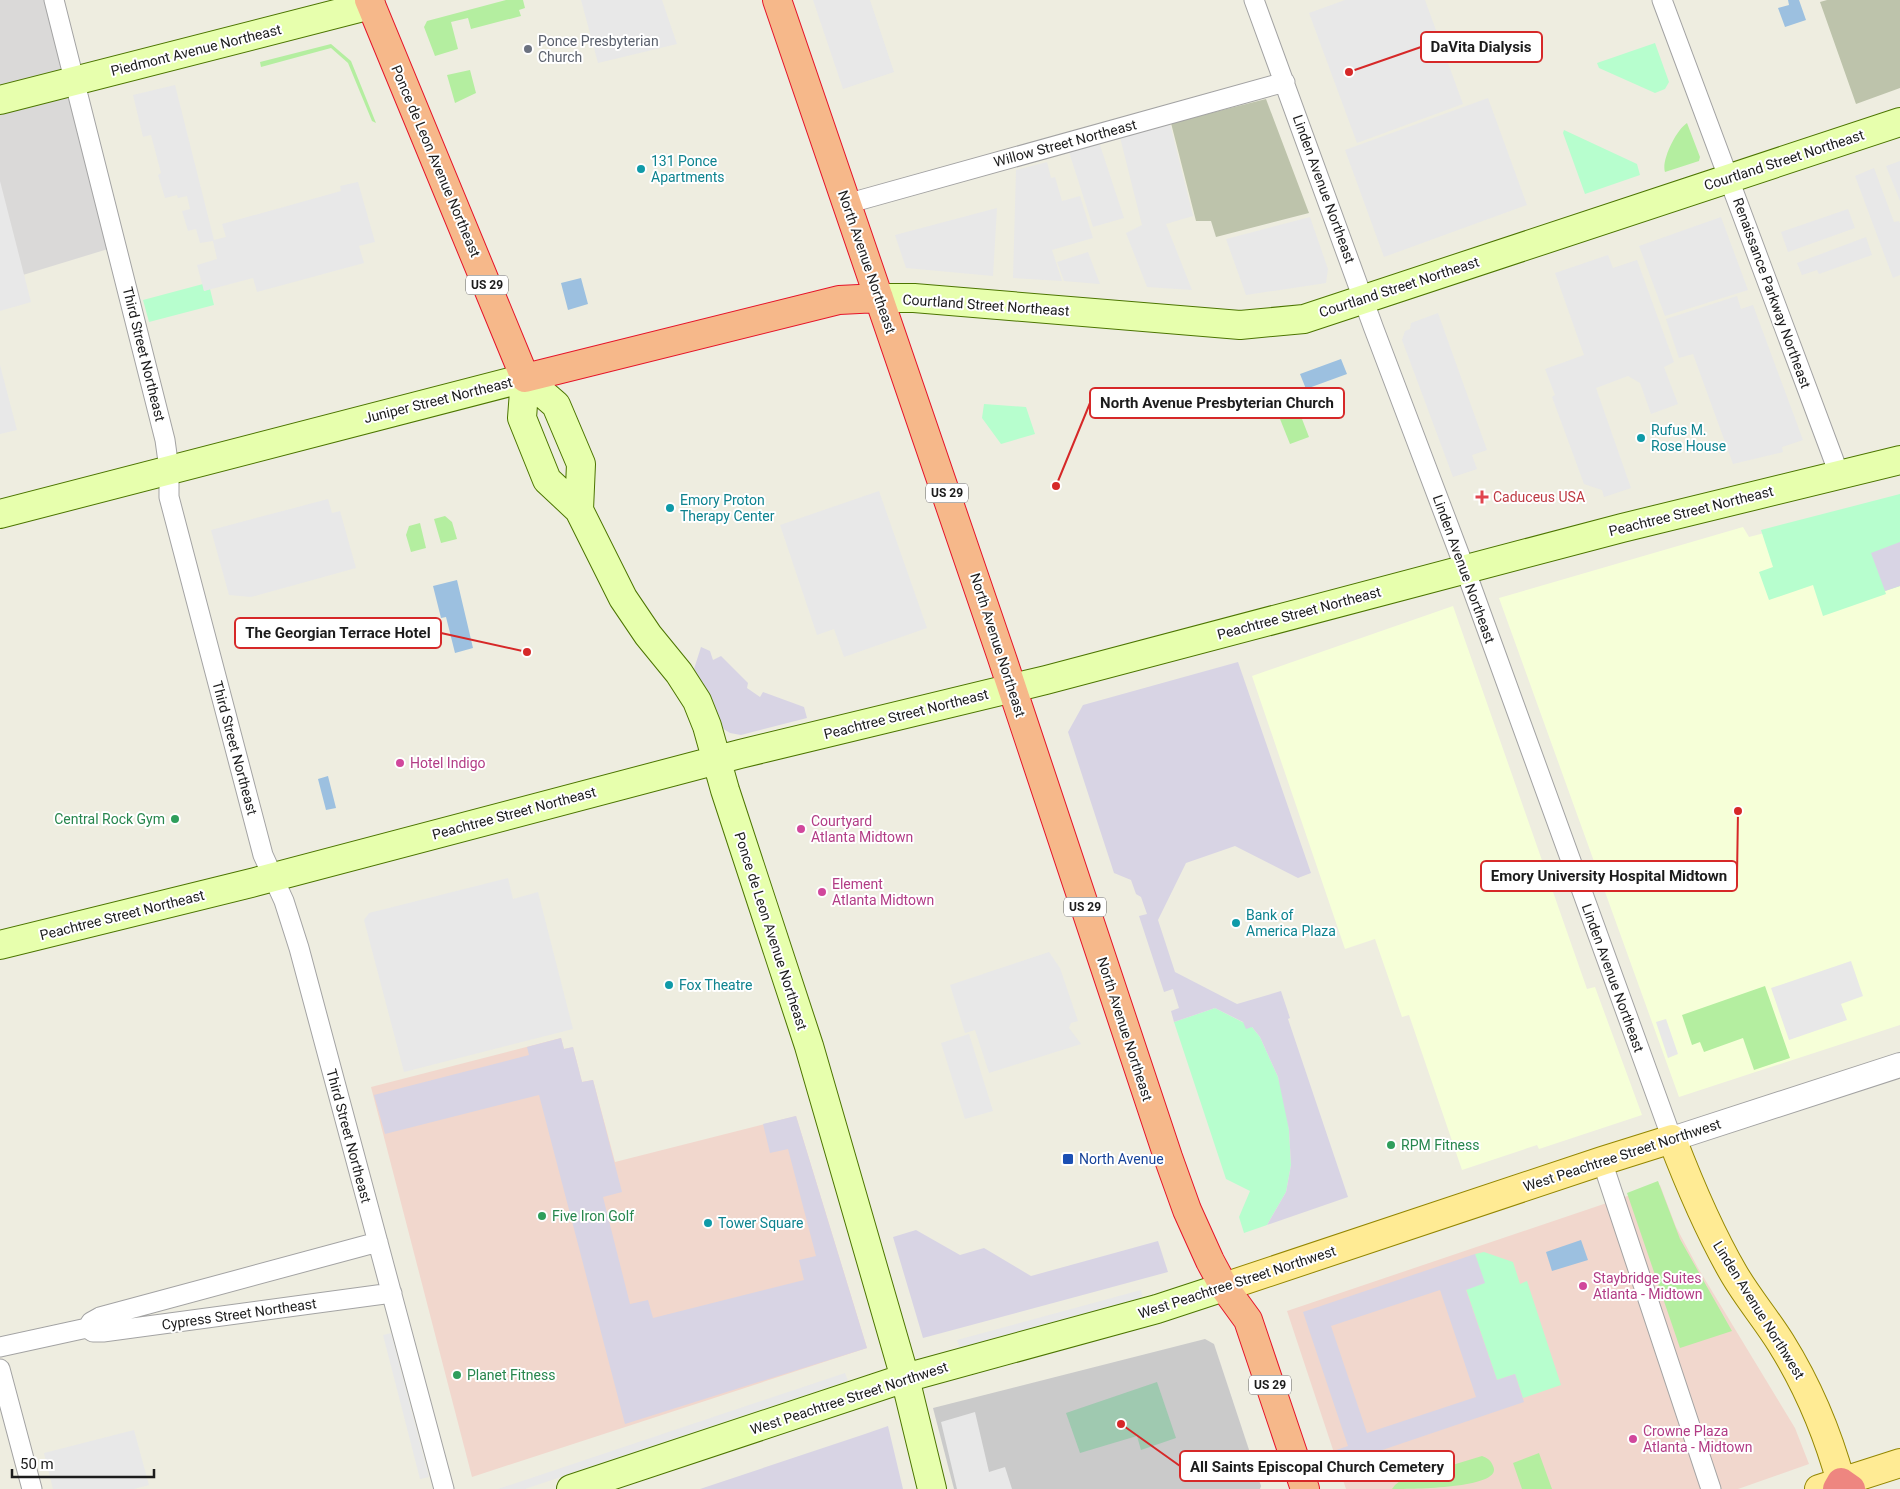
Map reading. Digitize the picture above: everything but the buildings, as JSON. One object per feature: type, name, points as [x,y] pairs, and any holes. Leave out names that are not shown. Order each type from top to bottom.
[{"type":"highway","name":"North Avenue Northeast","points":[[777,0],[904,368],[1168,1157],[1202,1244],[1224,1287]]},
{"type":"highway","name":"Ponce de Leon Avenue Northeast","points":[[377,2],[526,378]]},
{"type":"highway","name":"Juniper Street Northeast","points":[[526,378],[839,300],[879,298]]},
{"type":"highway","name":"US 29","points":[[1224,1287],[1248,1320],[1306,1489]]},
{"type":"main road","name":"Piedmont Avenue Northeast","points":[[0,100],[377,2]]},
{"type":"main road","name":"Courtland Street Northeast","points":[[879,298],[914,298],[1240,325],[1304,319],[1900,122]]},
{"type":"main road","name":"Juniper Street Northeast","points":[[0,514],[526,378]]},
{"type":"main road","name":"Ponce de Leon Avenue Northeast","points":[[526,378],[556,405],[581,464],[579,510]]},
{"type":"main road","name":"Ponce de Leon Avenue Northeast","points":[[526,378],[522,418],[547,480],[579,510],[623,598],[648,635],[679,673],[697,701],[809,1046],[905,1378],[932,1489]]},
{"type":"main road","name":"Peachtree Street Northeast","points":[[0,945],[273,877],[717,760],[1012,688],[1465,569],[1900,460]]},
{"type":"main road","name":"West Peachtree Street Northwest","points":[[571,1489],[905,1378],[1157,1309],[1672,1139]]},
{"type":"main road","name":"Linden Avenue Northwest","points":[[1672,1139],[1712,1234],[1734,1274],[1781,1343],[1811,1395],[1831,1444],[1837,1487]]},
{"type":"main road","points":[[1837,1487],[1900,1463]]},
{"type":"street","name":"Third Street Northeast","points":[[54,0],[166,440],[169,497],[263,855],[284,901],[299,948],[444,1489]]},
{"type":"street","name":"Linden Avenue Northeast","points":[[1254,0],[1465,569],[1672,1139]]},
{"type":"street","name":"Renaissance Parkway Northeast","points":[[1662,0],[1839,474]]},
{"type":"street","name":"Willow Street Northeast","points":[[846,204],[1284,82]]},
{"type":"street","name":"West Peachtree Street Northwest","points":[[1672,1139],[1900,1065]]},
{"type":"street","points":[[1602,1161],[1711,1489]]},
{"type":"street","name":"Cypress Street Northeast","points":[[0,1347],[87,1328],[91,1322],[100,1317],[378,1242]]},
{"type":"street","name":"Cypress Street Northeast","points":[[87,1328],[93,1332],[103,1332],[392,1293]]},
{"type":"street","points":[[0,1369],[32,1489]]},
{"type":"shaded area","points":[[0,0],[48,0],[108,249],[0,282]]},
{"type":"shaded area","points":[[581,0],[662,0],[677,44],[598,63]]},
{"type":"shaded area","points":[[813,0],[870,0],[894,72],[843,89]]},
{"type":"shaded area","points":[[1345,0],[1425,0],[1463,104],[1357,143],[1309,13]]},
{"type":"shaded area","points":[[1827,0],[1900,0],[1900,88],[1856,104],[1820,2]]},
{"type":"shaded area","points":[[175,85],[214,240],[226,237],[222,224],[341,191],[340,186],[358,182],[375,242],[359,246],[364,263],[257,292],[253,278],[204,291],[197,265],[217,259],[213,241],[200,243],[196,229],[188,231],[182,211],[190,209],[187,196],[178,198],[177,195],[165,198],[158,175],[161,173],[151,135],[143,137],[133,95]]},
{"type":"shaded area","points":[[1488,98],[1527,205],[1384,257],[1345,150]]},
{"type":"shaded area","points":[[1266,99],[1309,213],[1216,237],[1211,221],[1196,221],[1171,123]]},
{"type":"shaded area","points":[[1170,124],[1193,216],[1166,224],[1192,290],[1147,287],[1126,233],[1142,225],[1120,137]]},
{"type":"shaded area","points":[[1099,142],[1124,218],[1093,227],[1069,152]]},
{"type":"shaded area","points":[[1900,161],[1900,201],[1886,166]]},
{"type":"shaded area","points":[[1047,162],[1051,178],[1055,177],[1062,201],[1080,196],[1093,238],[1052,250],[1062,281],[1013,278],[1016,170]]},
{"type":"shaded area","points":[[1874,168],[1894,222],[1899,221],[1900,224],[1900,275],[1893,278],[1855,176]]},
{"type":"shaded area","points":[[0,181],[31,302],[0,311]]},
{"type":"shaded area","points":[[997,208],[993,276],[906,268],[895,235]]},
{"type":"shaded area","points":[[1848,209],[1855,228],[1788,252],[1781,232]]},
{"type":"shaded area","points":[[1310,217],[1328,269],[1326,283],[1246,295],[1226,239]]},
{"type":"shaded area","points":[[1721,217],[1748,290],[1665,316],[1639,246]]},
{"type":"shaded area","points":[[1866,237],[1872,255],[1819,274],[1817,270],[1802,275],[1797,263]]},
{"type":"shaded area","points":[[1088,252],[1100,284],[1064,281],[1057,262]]},
{"type":"shaded area","points":[[1608,255],[1613,268],[1637,260],[1674,362],[1664,367],[1678,404],[1651,414],[1640,383],[1628,376],[1596,388],[1631,488],[1604,497],[1602,490],[1584,484],[1552,397],[1555,395],[1545,369],[1584,355],[1555,273]]},
{"type":"shaded area","points":[[1737,296],[1741,309],[1753,305],[1803,440],[1782,447],[1783,452],[1733,464],[1693,354],[1679,358],[1666,319]]},
{"type":"shaded area","points":[[1438,313],[1487,450],[1472,455],[1477,469],[1453,477],[1402,340],[1405,331],[1410,329],[1411,323]]},
{"type":"shaded area","points":[[0,365],[17,430],[0,434]]},
{"type":"shaded area","points":[[879,491],[927,628],[844,657],[834,629],[817,635],[780,525]]},
{"type":"shaded area","points":[[1900,498],[1900,1025],[1679,1097],[1499,598],[1743,527],[1749,537]]},
{"type":"shaded area","points":[[328,499],[332,513],[340,511],[356,568],[251,597],[229,595],[211,530]]},
{"type":"shaded area","points":[[1900,542],[1900,586],[1885,591],[1871,553]]},
{"type":"shaded area","points":[[1453,606],[1587,989],[1595,987],[1642,1115],[1539,1149],[1537,1145],[1462,1170],[1409,1015],[1402,1017],[1375,939],[1345,949],[1252,676]]},
{"type":"shaded area","points":[[701,647],[710,651],[713,660],[721,656],[748,683],[747,688],[760,697],[763,692],[804,707],[807,718],[741,735],[730,733],[722,728],[694,669]]},
{"type":"shaded area","name":"Bank of America Plaza","points":[[1238,662],[1311,873],[1298,878],[1235,846],[1186,863],[1158,920],[1175,972],[1237,1004],[1281,991],[1290,1018],[1288,1019],[1348,1197],[1267,1225],[1286,1192],[1291,1165],[1289,1130],[1278,1077],[1260,1037],[1252,1027],[1246,1029],[1243,1022],[1215,1008],[1174,1022],[1171,1011],[1179,1008],[1173,989],[1164,992],[1139,916],[1147,914],[1141,897],[1136,894],[1131,880],[1114,873],[1068,732],[1083,705]]},
{"type":"shaded area","points":[[508,878],[513,899],[538,892],[573,1029],[404,1072],[364,920],[369,913]]},
{"type":"shaded area","points":[[1049,952],[1060,968],[1078,1021],[1071,1023],[1069,1028],[1081,1044],[989,1073],[975,1030],[965,1033],[950,985]]},
{"type":"shaded area","points":[[1851,961],[1863,996],[1841,1004],[1847,1020],[1789,1040],[1771,988]]},
{"type":"shaded area","points":[[1666,1019],[1678,1054],[1668,1058],[1656,1022]]},
{"type":"shaded area","points":[[969,1034],[993,1111],[965,1119],[941,1043]]},
{"type":"shaded area","points":[[561,1038],[564,1049],[573,1047],[582,1082],[593,1080],[615,1162],[796,1116],[867,1348],[472,1477],[371,1087]]},
{"type":"shaded area","points":[[561,1038],[564,1049],[573,1047],[582,1082],[593,1080],[622,1192],[603,1197],[630,1304],[648,1300],[653,1318],[804,1280],[799,1260],[816,1256],[788,1149],[770,1153],[763,1124],[796,1116],[867,1348],[625,1424],[539,1095],[385,1134],[374,1095],[529,1055],[527,1047]]},
{"type":"shaded area","points":[[1660,1185],[1676,1227],[1698,1268],[1795,1428],[1809,1464],[1738,1489],[1346,1489],[1287,1311]]},
{"type":"shaded area","points":[[916,1230],[960,1255],[984,1248],[1031,1276],[1158,1241],[1168,1272],[923,1338],[893,1237]]},
{"type":"shaded area","points":[[1475,1254],[1485,1283],[1466,1290],[1497,1380],[1515,1374],[1524,1402],[1338,1465],[1333,1451],[1348,1446],[1303,1312]],"holes":[[[1440,1290],[1476,1397],[1367,1433],[1331,1326]]]},
{"type":"shaded area","points":[[1141,1290],[1143,1300],[960,1349],[957,1340]]},
{"type":"shaded area","points":[[391,1333],[429,1477],[420,1479],[383,1335]]},
{"type":"shaded area","points":[[1205,1339],[1214,1344],[1261,1486],[1260,1489],[954,1489],[933,1408]]},
{"type":"shaded area","points":[[845,1373],[848,1381],[525,1489],[498,1489]]},
{"type":"shaded area","points":[[1157,1382],[1176,1438],[1141,1450],[1137,1436],[1080,1453],[1066,1413]]},
{"type":"shaded area","points":[[975,1412],[989,1472],[1005,1467],[1012,1489],[957,1489],[941,1422]]},
{"type":"shaded area","points":[[888,1426],[903,1489],[700,1489],[865,1434]]},
{"type":"shaded area","points":[[134,1430],[149,1485],[134,1489],[53,1489],[44,1453]]},
{"type":"green space","points":[[506,0],[523,0],[525,8],[519,10],[521,16],[471,29],[468,18],[451,22],[458,49],[435,56],[424,27],[427,21]]},
{"type":"green space","points":[[1655,43],[1669,82],[1665,89],[1655,93],[1599,68],[1597,63]]},
{"type":"green space","points":[[331,44],[351,61],[376,123],[372,121],[348,63],[331,48],[261,67],[260,62]]},
{"type":"green space","points":[[470,70],[476,93],[455,103],[447,75]]},
{"type":"green space","points":[[1687,123],[1700,157],[1699,161],[1665,172],[1665,161],[1670,146],[1678,132]]},
{"type":"green space","points":[[1564,130],[1637,164],[1640,175],[1585,194],[1563,133]]},
{"type":"green space","points":[[203,284],[204,291],[210,289],[214,305],[149,322],[143,300]]},
{"type":"green space","points":[[1292,403],[1297,406],[1309,437],[1290,444],[1276,409]]},
{"type":"green space","points":[[984,404],[1026,407],[1035,434],[1001,444],[982,418]]},
{"type":"green space","points":[[1900,494],[1900,586],[1885,591],[1886,594],[1823,616],[1813,585],[1769,600],[1759,572],[1773,567],[1761,530]]},
{"type":"green space","points":[[445,516],[452,522],[457,539],[441,543],[434,519]]},
{"type":"green space","points":[[420,523],[426,548],[411,552],[406,535],[409,526]]},
{"type":"green space","points":[[1765,986],[1790,1058],[1754,1070],[1743,1038],[1704,1052],[1700,1042],[1692,1045],[1682,1015]]},
{"type":"green space","points":[[1215,1008],[1252,1027],[1260,1037],[1278,1077],[1285,1102],[1289,1130],[1291,1165],[1286,1192],[1267,1225],[1244,1233],[1239,1217],[1250,1191],[1226,1179],[1174,1022]]},
{"type":"green space","points":[[1658,1181],[1680,1239],[1732,1331],[1680,1348],[1627,1193]]},
{"type":"green space","points":[[1484,1252],[1513,1262],[1520,1284],[1527,1281],[1561,1385],[1523,1398],[1515,1374],[1497,1380],[1466,1289],[1484,1283],[1475,1254]]},
{"type":"green space","points":[[1539,1453],[1552,1489],[1522,1489],[1513,1463]]},
{"type":"green space","points":[[1482,1456],[1489,1460],[1493,1466],[1493,1474],[1485,1479],[1453,1486],[1392,1489],[1400,1481]]},
{"type":"water","points":[[1788,0],[1799,0],[1806,20],[1785,27],[1778,8],[1789,5]]},
{"type":"water","points":[[581,278],[588,304],[568,310],[561,283]]},
{"type":"water","points":[[1341,359],[1347,374],[1306,389],[1300,374]]},
{"type":"water","points":[[457,580],[473,648],[455,653],[446,617],[441,618],[433,586]]},
{"type":"water","points":[[328,776],[336,808],[326,810],[318,779]]},
{"type":"water","points":[[1581,1240],[1588,1260],[1552,1271],[1546,1252]]},
{"type":"place","name":"Ponce Presbyterian Church","points":[[528,49]]},
{"type":"place","name":"DaVita Dialysis","points":[[1349,72]]},
{"type":"place","name":"131 Ponce Apartments","points":[[641,169]]},
{"type":"place","name":"Rufus M. Rose House","points":[[1641,438]]},
{"type":"place","name":"North Avenue Presbyterian Church","points":[[1056,486]]},
{"type":"place","name":"Caduceus USA","points":[[1482,497]]},
{"type":"place","name":"Emory Proton Therapy Center","points":[[670,508]]},
{"type":"place","name":"The Georgian Terrace Hotel","points":[[527,652]]},
{"type":"place","name":"Hotel Indigo","points":[[400,763]]},
{"type":"place","name":"Emory University Hospital Midtown","points":[[1738,811]]},
{"type":"place","name":"Central Rock Gym","points":[[175,819]]},
{"type":"place","name":"Courtyard Atlanta Midtown","points":[[801,829]]},
{"type":"place","name":"Element Atlanta Midtown","points":[[822,892]]},
{"type":"place","name":"Bank of America Plaza","points":[[1236,923]]},
{"type":"place","name":"Fox Theatre","points":[[669,985]]},
{"type":"place","name":"RPM Fitness","points":[[1391,1145]]},
{"type":"place","name":"North Avenue","points":[[1068,1159]]},
{"type":"place","name":"Five Iron Golf","points":[[542,1216]]},
{"type":"place","name":"Tower Square","points":[[708,1223]]},
{"type":"place","name":"Staybridge Suites Atlanta - Midtown","points":[[1583,1286]]},
{"type":"place","name":"Planet Fitness","points":[[457,1375]]},
{"type":"place","name":"All Saints Episcopal Church Cemetery","points":[[1121,1424]]},
{"type":"place","name":"Crowne Plaza Atlanta - Midtown","points":[[1633,1439]]}]
